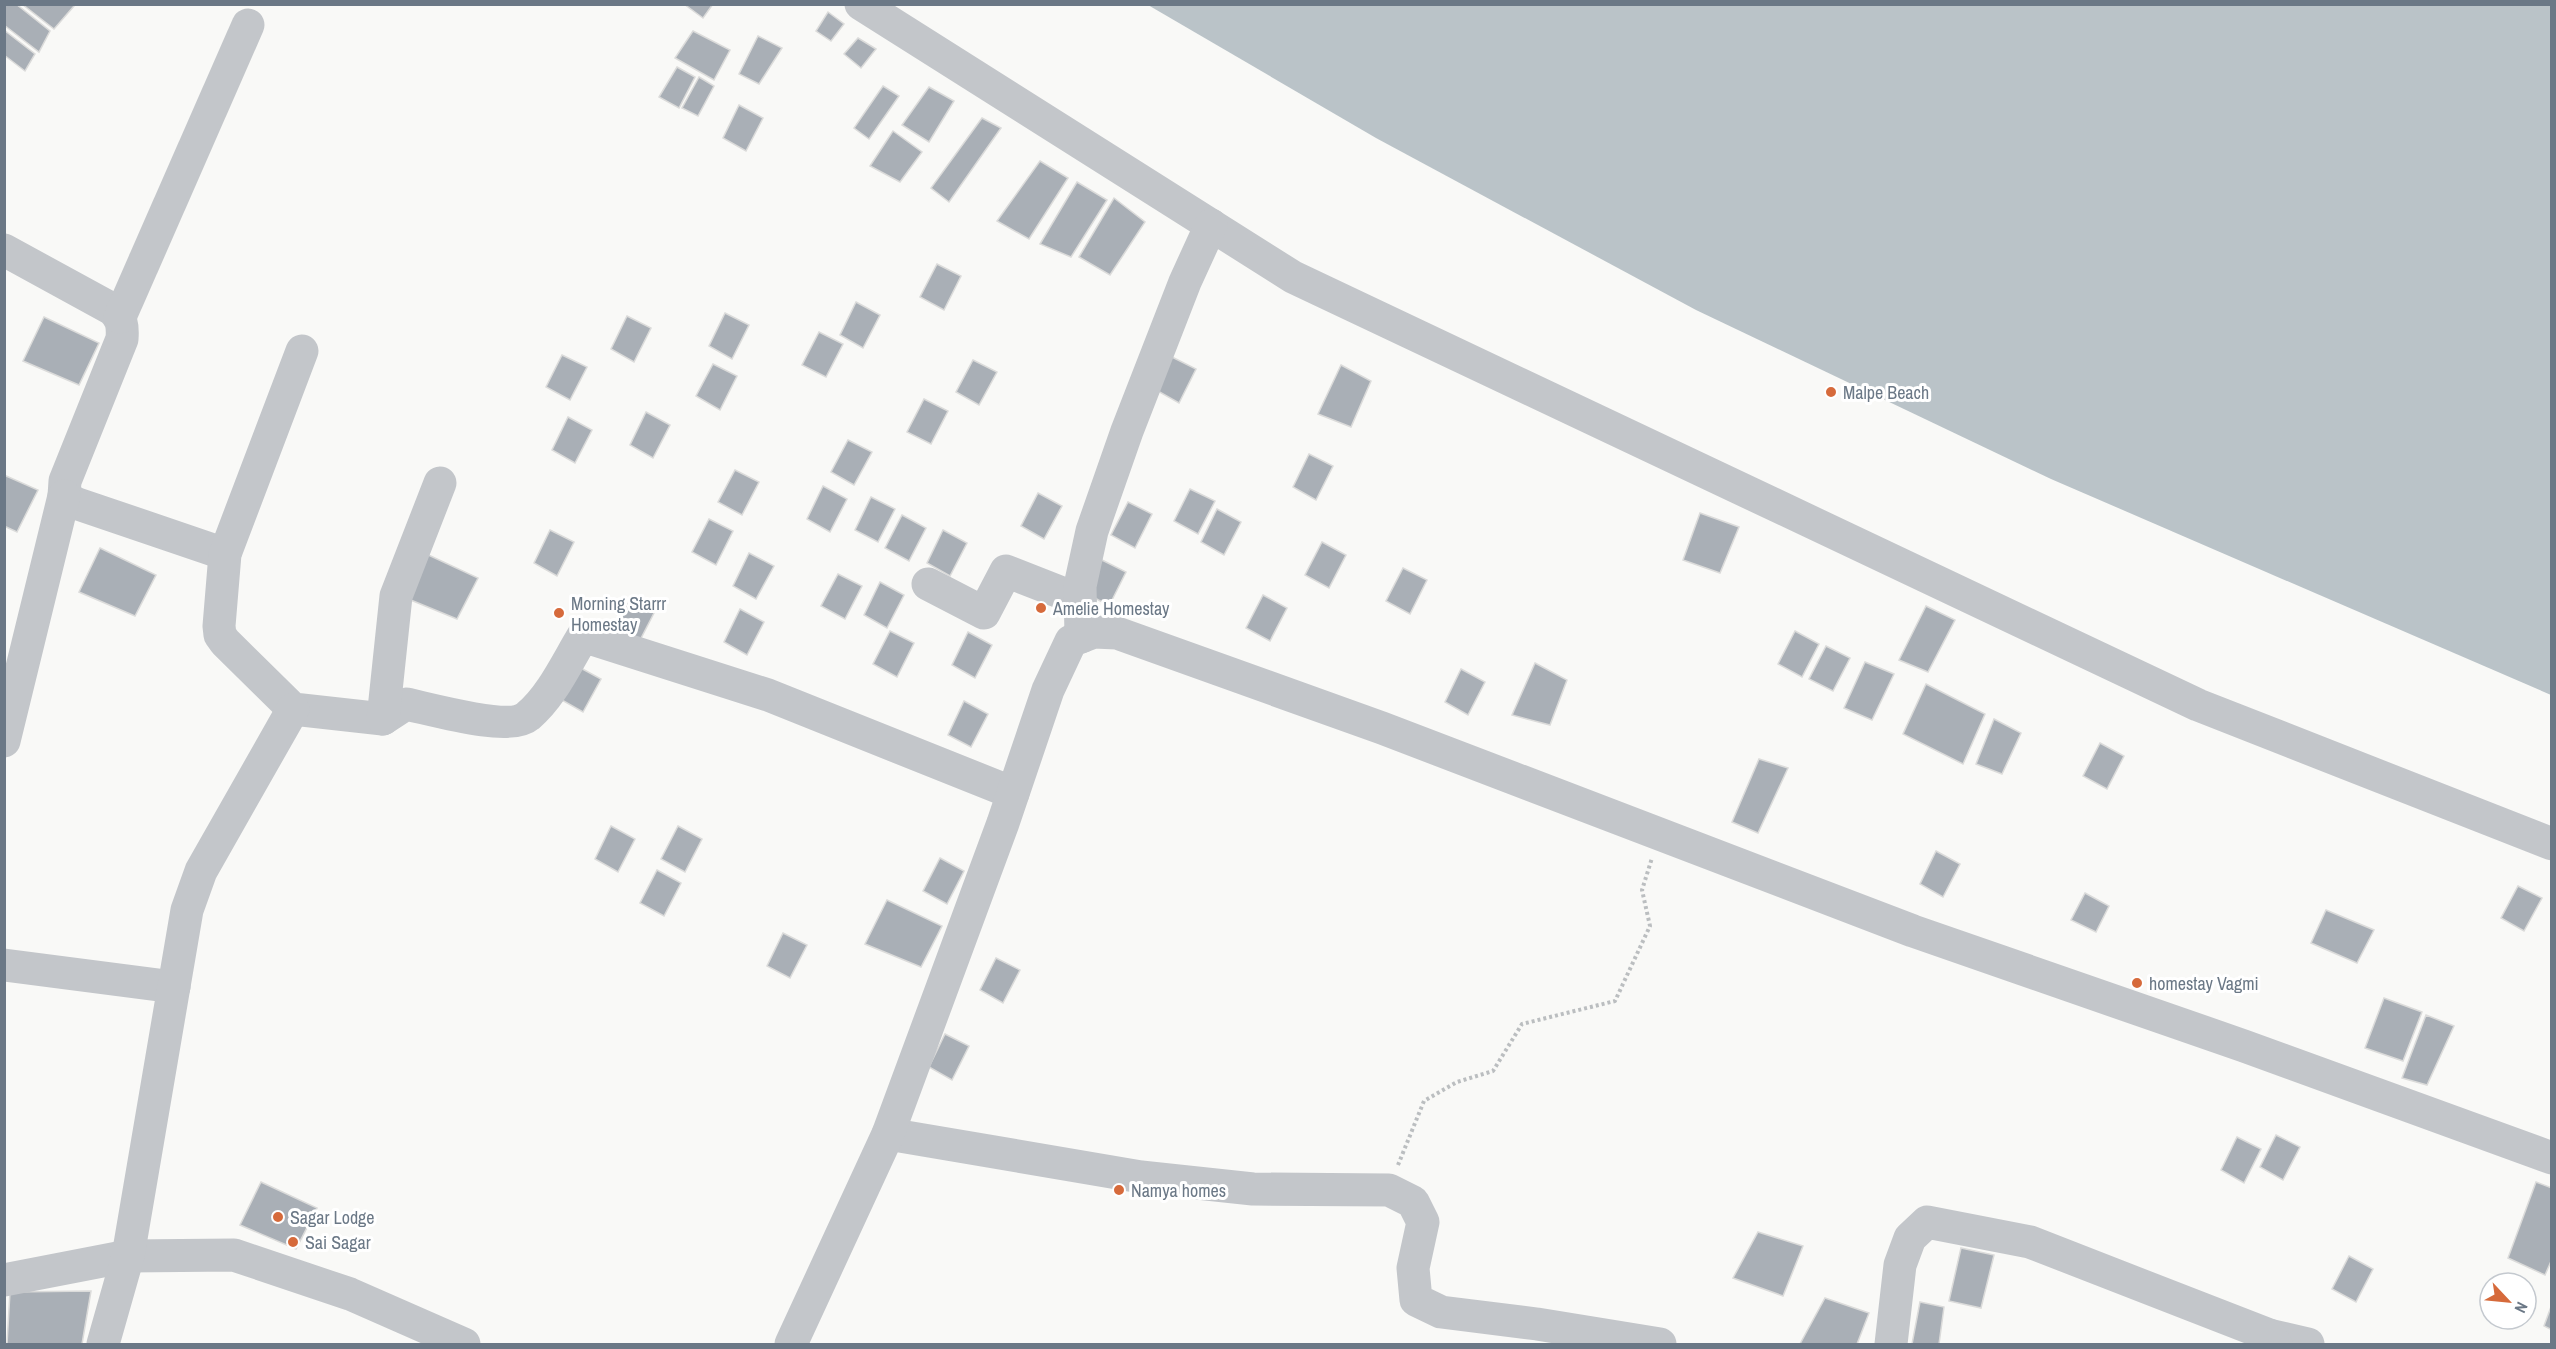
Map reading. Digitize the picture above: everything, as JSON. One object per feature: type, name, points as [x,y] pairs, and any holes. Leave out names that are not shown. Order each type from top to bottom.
[{"type":"street","points":[[861,4],[1293,277],[2198,705],[2552,844]]},
{"type":"street","points":[[120,316],[248,25]]},
{"type":"street","points":[[1081,637],[1080,586],[1092,531],[1127,431],[1185,282],[1211,225]]},
{"type":"street","points":[[4,250],[112,309],[120,316],[123,327],[122,339],[65,481],[64,496],[4,741]]},
{"type":"street","points":[[302,351],[225,554],[220,635],[293,709],[383,719],[406,704],[505,724],[527,718],[552,688],[583,636],[768,695],[1013,793]]},
{"type":"street","points":[[383,719],[396,596],[440,483]]},
{"type":"street","points":[[64,496],[75,503],[225,554]]},
{"type":"street","points":[[928,584],[984,613],[1006,571],[1080,600]]},
{"type":"street","points":[[791,1344],[888,1134],[1013,793],[1048,690],[1071,641],[1094,632],[1117,633],[1382,728],[1913,932],[2233,1042],[2552,1158]]},
{"type":"street","points":[[103,1344],[128,1256],[187,910],[201,871],[293,709]]},
{"type":"street","points":[[4,965],[174,987]]},
{"type":"street","points":[[888,1134],[1141,1178],[1253,1189],[1389,1190],[1413,1202],[1423,1222],[1413,1268],[1416,1300],[1442,1312],[1535,1334],[1660,1344]]},
{"type":"street","points":[[1891,1344],[1900,1265],[1910,1238],[1927,1222],[2030,1242],[2272,1340],[2308,1344]]},
{"type":"street","points":[[4,1280],[128,1256],[234,1255],[350,1294],[464,1344]]},
{"type":"path","points":[[1389,1190],[1424,1101],[1457,1082],[1493,1071],[1522,1024],[1615,1001],[1650,926],[1642,890],[1659,834]]},
{"type":"shaded area","points":[[1148,5],[2551,5],[2551,695],[2051,479],[1696,310],[1376,138]]},
{"type":"building","points":[[4,4],[16,4],[50,31],[39,52],[4,25]]},
{"type":"building","points":[[22,4],[72,4],[74,6],[54,29]]},
{"type":"building","points":[[684,4],[713,4],[703,18]]},
{"type":"building","points":[[828,12],[844,24],[831,41],[816,31]]},
{"type":"building","points":[[4,30],[35,54],[25,71],[4,55]]},
{"type":"building","points":[[693,31],[730,50],[714,80],[675,58]]},
{"type":"building","points":[[758,36],[782,48],[759,84],[739,74]]},
{"type":"building","points":[[858,38],[876,49],[861,68],[844,54]]},
{"type":"building","points":[[677,67],[695,77],[679,108],[659,97]]},
{"type":"building","points":[[699,77],[714,86],[698,116],[682,108]]},
{"type":"building","points":[[883,86],[899,96],[869,139],[854,128]]},
{"type":"building","points":[[929,87],[954,101],[929,142],[902,125]]},
{"type":"building","points":[[739,105],[763,118],[746,151],[723,138]]},
{"type":"building","points":[[982,118],[1001,128],[949,202],[931,188]]},
{"type":"building","points":[[893,131],[922,152],[900,182],[870,166]]},
{"type":"building","points":[[1040,161],[1068,178],[1029,239],[997,221]]},
{"type":"building","points":[[1077,182],[1107,200],[1071,257],[1040,244]]},
{"type":"building","points":[[1114,198],[1145,222],[1110,275],[1079,257]]},
{"type":"building","points":[[937,264],[961,276],[944,310],[920,297]]},
{"type":"building","points":[[856,302],[880,315],[863,348],[840,335]]},
{"type":"building","points":[[725,313],[749,325],[732,359],[709,346]]},
{"type":"building","points":[[627,316],[651,328],[634,362],[611,349]]},
{"type":"building","points":[[44,317],[99,343],[79,385],[23,361]]},
{"type":"building","points":[[819,332],[843,344],[826,377],[802,365]]},
{"type":"building","points":[[562,355],[587,367],[570,400],[546,387]]},
{"type":"building","points":[[1172,357],[1196,369],[1179,403],[1156,390]]},
{"type":"building","points":[[973,360],[997,372],[979,405],[956,392]]},
{"type":"building","points":[[713,364],[737,376],[720,410],[696,396]]},
{"type":"building","points":[[1341,365],[1371,381],[1351,427],[1318,414]]},
{"type":"building","points":[[924,399],[948,411],[931,444],[907,432]]},
{"type":"building","points":[[646,412],[670,425],[653,458],[630,445]]},
{"type":"building","points":[[568,417],[592,430],[575,463],[552,450]]},
{"type":"building","points":[[848,440],[872,452],[854,485],[831,472]]},
{"type":"building","points":[[1309,454],[1333,466],[1316,500],[1293,487]]},
{"type":"building","points":[[735,470],[759,482],[742,515],[718,502]]},
{"type":"building","points":[[4,475],[38,490],[17,532],[4,526]]},
{"type":"building","points":[[823,486],[847,499],[830,532],[807,519]]},
{"type":"building","points":[[1190,489],[1215,501],[1198,534],[1174,521]]},
{"type":"building","points":[[1038,493],[1062,506],[1044,539],[1021,526]]},
{"type":"building","points":[[871,497],[895,509],[878,542],[855,530]]},
{"type":"building","points":[[1128,502],[1152,514],[1135,548],[1111,535]]},
{"type":"building","points":[[1217,509],[1241,522],[1224,555],[1201,542]]},
{"type":"building","points":[[1700,513],[1739,527],[1720,573],[1683,560]]},
{"type":"building","points":[[902,515],[926,528],[909,561],[885,548]]},
{"type":"building","points":[[709,519],[733,531],[716,565],[692,552]]},
{"type":"building","points":[[550,530],[574,542],[557,576],[534,563]]},
{"type":"building","points":[[943,530],[967,543],[950,576],[927,563]]},
{"type":"building","points":[[1322,542],[1346,555],[1329,588],[1305,575]]},
{"type":"building","points":[[100,548],[156,575],[135,616],[79,592]]},
{"type":"building","points":[[422,552],[478,578],[457,619],[401,596]]},
{"type":"building","points":[[749,553],[774,566],[756,599],[733,586]]},
{"type":"building","points":[[1102,560],[1126,572],[1109,606],[1086,593]]},
{"type":"building","points":[[1403,568],[1427,580],[1410,614],[1386,601]]},
{"type":"building","points":[[838,574],[862,586],[845,619],[821,606]]},
{"type":"building","points":[[880,582],[904,595],[887,628],[864,615]]},
{"type":"building","points":[[1263,595],[1287,608],[1270,641],[1246,628]]},
{"type":"building","points":[[631,598],[655,611],[638,644],[614,631]]},
{"type":"building","points":[[1926,606],[1955,620],[1928,672],[1899,660]]},
{"type":"building","points":[[740,609],[764,622],[747,655],[724,642]]},
{"type":"building","points":[[890,631],[914,643],[897,677],[873,664]]},
{"type":"building","points":[[1795,631],[1819,644],[1802,677],[1778,664]]},
{"type":"building","points":[[968,632],[992,645],[975,678],[952,665]]},
{"type":"building","points":[[1826,646],[1850,658],[1833,691],[1809,679]]},
{"type":"building","points":[[1865,662],[1894,674],[1872,720],[1844,708]]},
{"type":"building","points":[[1535,663],[1567,680],[1550,725],[1512,715]]},
{"type":"building","points":[[577,666],[601,679],[583,712],[560,699]]},
{"type":"building","points":[[1461,669],[1485,682],[1468,715],[1445,702]]},
{"type":"building","points":[[1926,684],[1985,714],[1963,764],[1903,734]]},
{"type":"building","points":[[964,701],[988,714],[971,747],[948,735]]},
{"type":"building","points":[[1994,719],[2021,733],[2002,774],[1976,764]]},
{"type":"building","points":[[2100,743],[2124,756],[2107,789],[2083,776]]},
{"type":"building","points":[[1759,759],[1788,768],[1758,833],[1732,822]]},
{"type":"building","points":[[611,826],[635,839],[618,872],[595,859]]},
{"type":"building","points":[[678,826],[702,839],[685,872],[661,859]]},
{"type":"building","points":[[1936,851],[1960,864],[1943,897],[1920,884]]},
{"type":"building","points":[[940,858],[964,871],[947,904],[923,891]]},
{"type":"building","points":[[657,870],[681,883],[664,916],[640,903]]},
{"type":"building","points":[[2518,886],[2542,898],[2524,931],[2501,918]]},
{"type":"building","points":[[2085,893],[2109,906],[2096,932],[2071,920]]},
{"type":"building","points":[[887,900],[942,926],[921,967],[865,944]]},
{"type":"building","points":[[2326,910],[2374,930],[2357,963],[2311,943]]},
{"type":"building","points":[[783,933],[807,945],[790,978],[767,966]]},
{"type":"building","points":[[996,958],[1020,970],[1003,1003],[980,990]]},
{"type":"building","points":[[2384,998],[2422,1012],[2403,1061],[2365,1048]]},
{"type":"building","points":[[2426,1015],[2454,1026],[2427,1085],[2402,1078]]},
{"type":"building","points":[[945,1034],[969,1046],[952,1080],[929,1067]]},
{"type":"building","points":[[2276,1135],[2300,1147],[2283,1180],[2260,1167]]},
{"type":"building","points":[[2237,1137],[2261,1149],[2244,1183],[2221,1170]]},
{"type":"building","name":"Sagar Lodge","points":[[261,1182],[317,1208],[296,1249],[240,1225]]},
{"type":"building","points":[[2536,1182],[2552,1188],[2552,1259],[2545,1275],[2508,1258]]},
{"type":"building","points":[[1758,1232],[1803,1246],[1783,1296],[1733,1278]]},
{"type":"building","points":[[1961,1248],[1994,1255],[1981,1308],[1949,1301]]},
{"type":"building","points":[[2349,1256],[2373,1269],[2356,1302],[2332,1289]]},
{"type":"building","points":[[91,1291],[82,1344],[7,1344],[10,1292]]},
{"type":"building","points":[[1825,1298],[1869,1313],[1857,1344],[1800,1344]]},
{"type":"building","points":[[1920,1302],[1944,1307],[1939,1344],[1912,1344]]},
{"type":"building","points":[[2552,1304],[2552,1330],[2544,1326]]},
{"type":"place","name":"Malpe Beach","points":[[1831,392]]},
{"type":"place","name":"Amelie Homestay","points":[[1041,608]]},
{"type":"place","name":"Morning Starrr Homestay","points":[[559,613]]},
{"type":"place","name":"homestay Vagmi","points":[[2137,983]]},
{"type":"place","name":"Namya homes","points":[[1119,1190]]},
{"type":"place","name":"Sagar Lodge","points":[[278,1217]]},
{"type":"place","name":"Sai Sagar","points":[[293,1242]]}]
